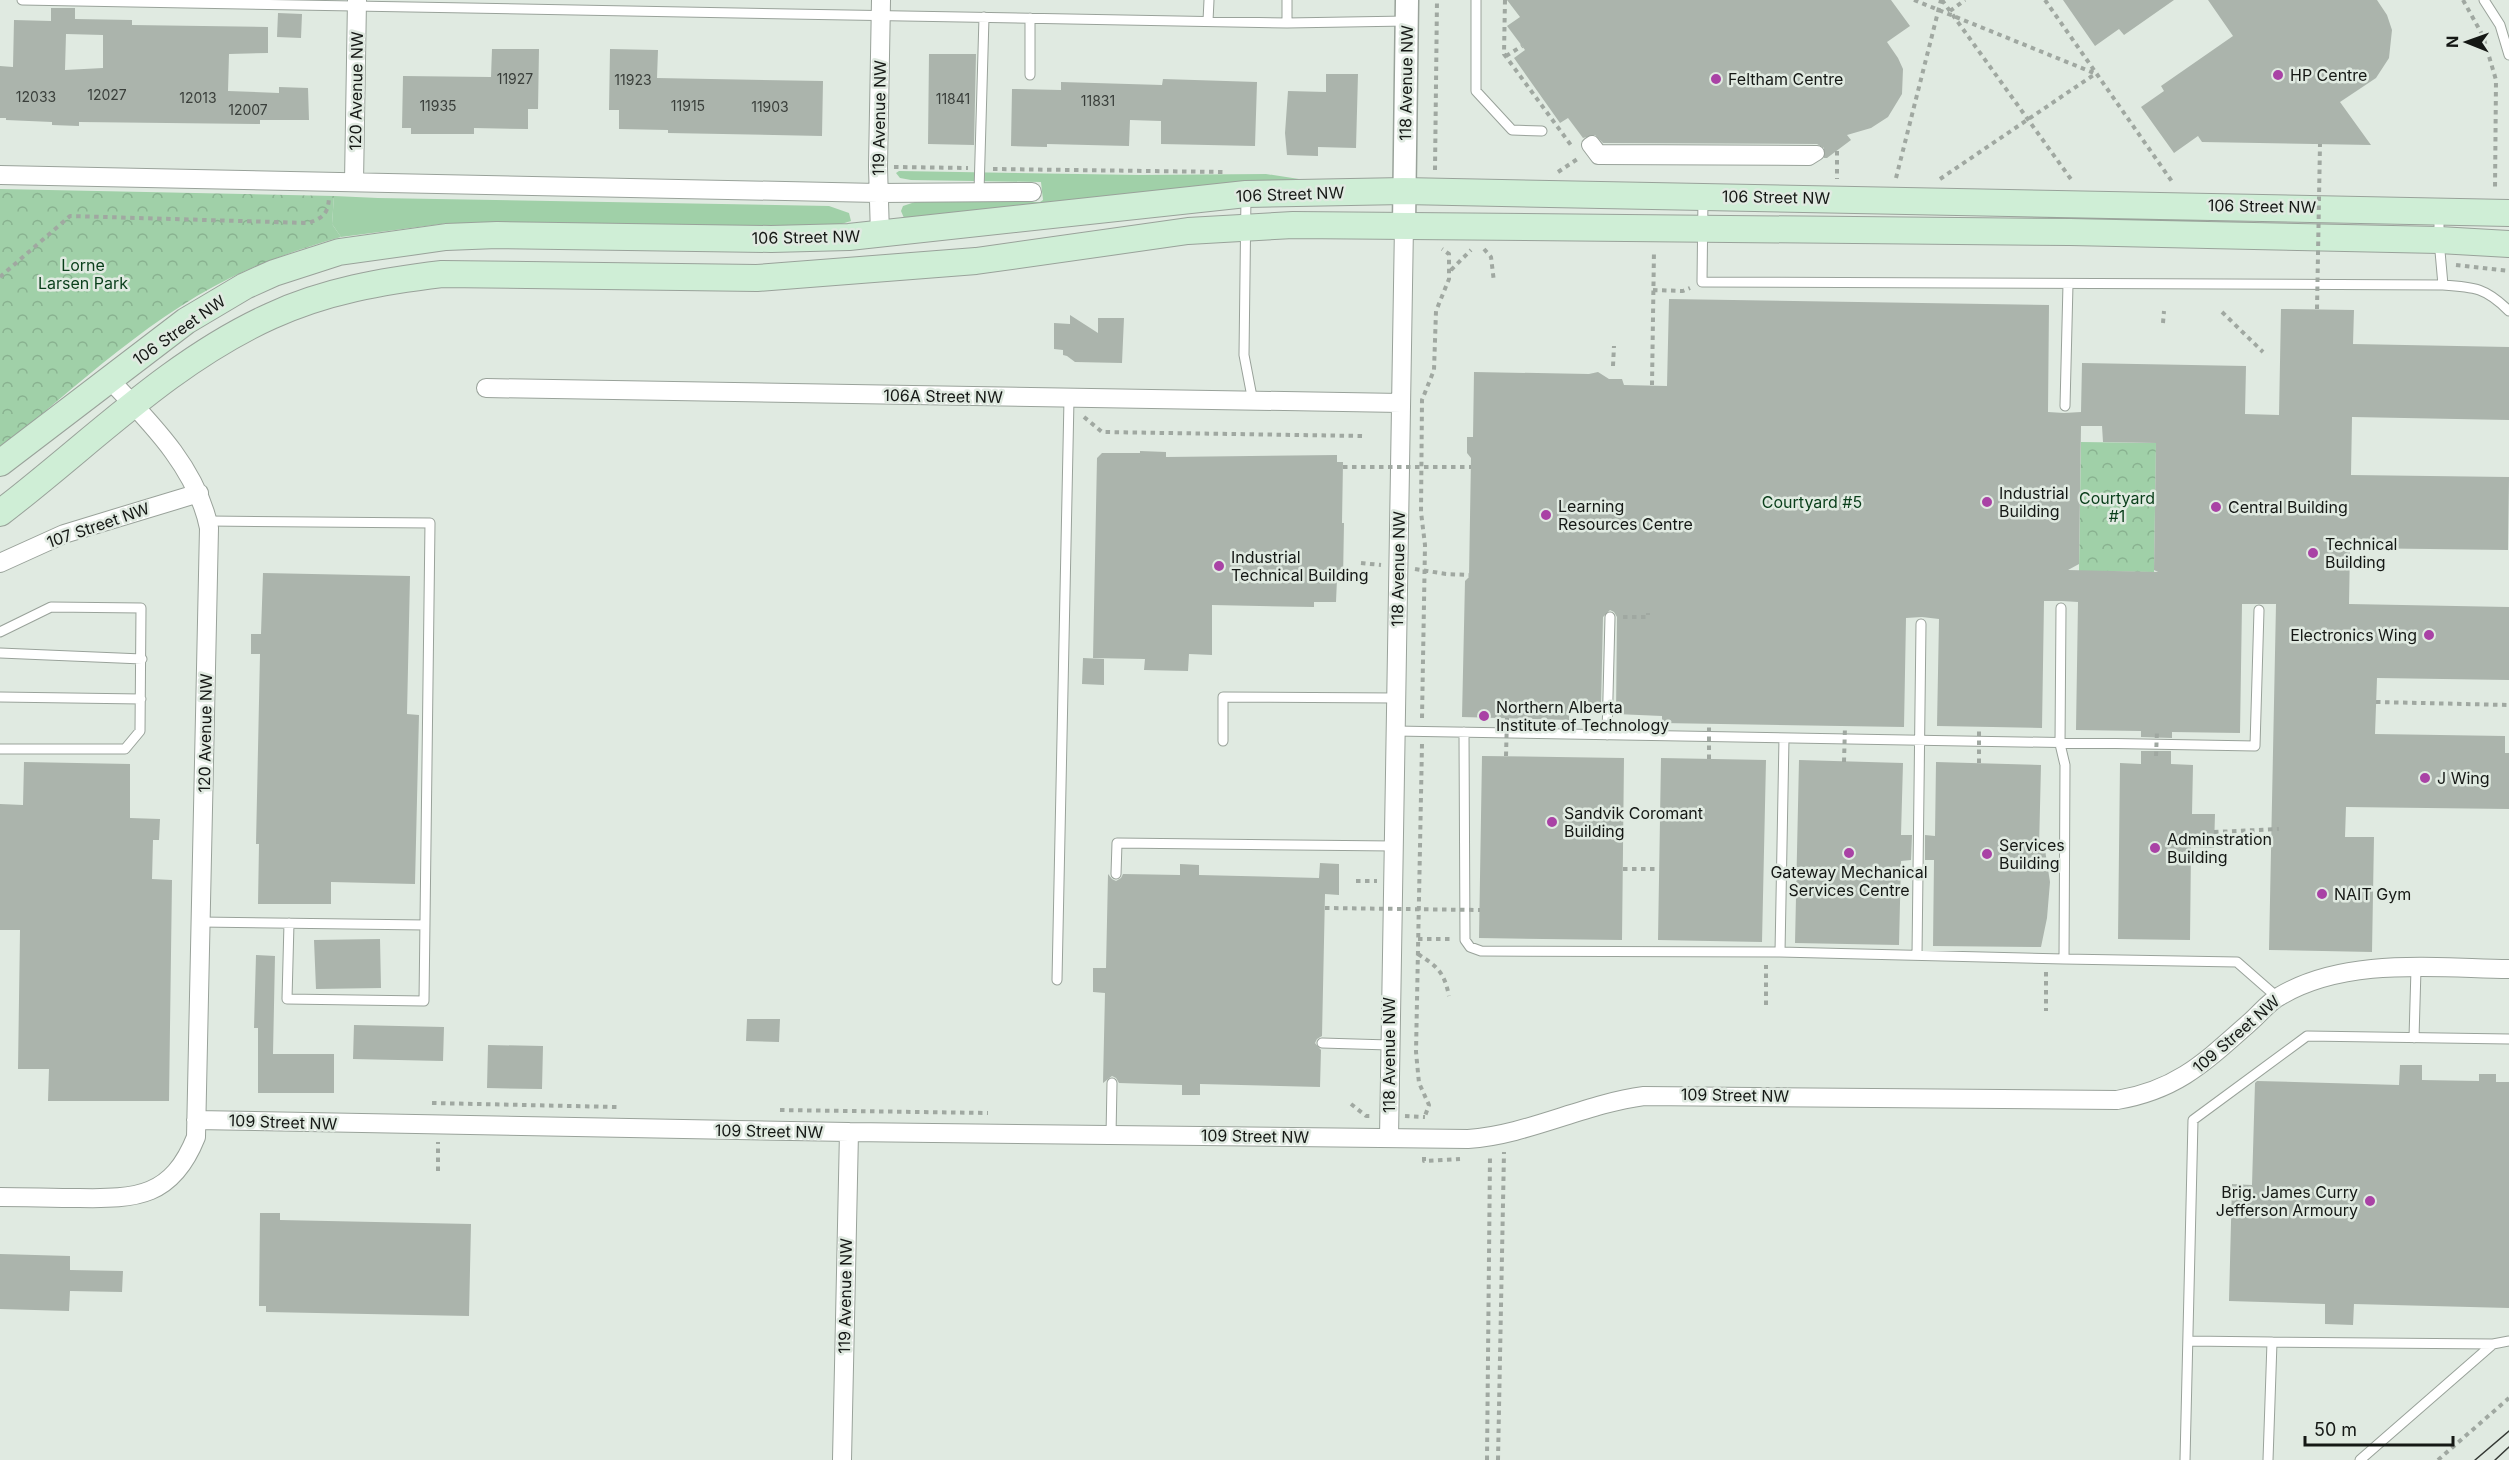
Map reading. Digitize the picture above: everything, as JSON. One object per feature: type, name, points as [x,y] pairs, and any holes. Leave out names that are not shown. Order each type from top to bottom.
[{"type":"main road","name":"106 Street NW","points":[[109,379],[186,321],[245,286],[274,273],[339,252],[446,237],[771,239],[880,235],[1246,194],[1404,191],[2509,213]]},
{"type":"main road","name":"106 Street NW","points":[[134,405],[200,355],[271,315],[329,294],[390,280],[442,274],[757,278],[858,272],[976,261],[1188,231],[1247,226],[1404,225],[2082,232],[2439,240],[2509,244]]},
{"type":"main road","points":[[0,463],[109,379]]},
{"type":"main road","points":[[0,513],[134,405]]},
{"type":"street","name":"120 Avenue NW","points":[[354,182],[357,3]]},
{"type":"street","name":"119 Avenue NW","points":[[880,235],[878,167],[881,7]]},
{"type":"street","name":"118 Avenue NW","points":[[1389,1138],[1407,10]]},
{"type":"street","points":[[1592,143],[1599,152],[1817,153],[1809,158],[1610,158],[1587,154],[1592,143]]},
{"type":"street","points":[[0,175],[878,193],[1032,192]]},
{"type":"street","name":"120 Avenue NW","points":[[109,379],[184,465],[199,493],[208,520],[196,1120]]},
{"type":"street","name":"106A Street NW","points":[[486,388],[1069,401],[1401,403]]},
{"type":"street","name":"107 Street NW","points":[[0,563],[64,534],[199,493]]},
{"type":"street","name":"109 Street NW","points":[[196,1120],[849,1132],[1487,1138],[1589,1107],[1644,1096],[2117,1100],[2151,1092],[2189,1075],[2277,997],[2326,976],[2360,969],[2509,969]]},
{"type":"street","points":[[0,1197],[123,1199],[145,1194],[162,1185],[178,1170],[190,1152],[196,1137],[196,1120]]},
{"type":"street","name":"119 Avenue NW","points":[[842,1460],[849,1132]]},
{"type":"lane","points":[[22,0],[881,7],[984,17],[1287,23],[1407,10]]},
{"type":"lane","points":[[1208,21],[1209,0]]},
{"type":"lane","points":[[1287,0],[1287,23]]},
{"type":"lane","points":[[1476,0],[1476,91],[1512,130],[1542,131]]},
{"type":"lane","points":[[2484,0],[2500,25],[2509,54]]},
{"type":"lane","points":[[979,192],[984,17]]},
{"type":"lane","points":[[1030,18],[1030,75]]},
{"type":"lane","points":[[1246,194],[1244,348],[1253,402]]},
{"type":"lane","points":[[1703,196],[1702,282],[2443,285],[2483,290],[2494,296],[2509,311]]},
{"type":"lane","points":[[2439,210],[2443,285]]},
{"type":"lane","points":[[2065,406],[2068,284]]},
{"type":"lane","points":[[1057,980],[1069,401]]},
{"type":"lane","points":[[208,520],[430,523],[424,1001],[287,999],[289,923]]},
{"type":"lane","points":[[0,632],[51,607],[141,608],[140,731],[125,749],[0,749]]},
{"type":"lane","points":[[2061,608],[2060,744],[2065,765],[2064,959]]},
{"type":"lane","points":[[1395,731],[2255,746],[2259,610]]},
{"type":"lane","points":[[1607,735],[1610,617]]},
{"type":"lane","points":[[1917,956],[1921,624]]},
{"type":"lane","points":[[0,654],[142,658]]},
{"type":"lane","points":[[0,697],[141,699]]},
{"type":"lane","points":[[1223,741],[1223,697],[1395,698]]},
{"type":"lane","points":[[1464,732],[1466,940],[1470,947],[1481,951],[1780,952],[2237,962],[2277,997]]},
{"type":"lane","points":[[1780,952],[1784,738]]},
{"type":"lane","points":[[1116,874],[1117,843],[1393,846]]},
{"type":"lane","points":[[200,922],[425,925]]},
{"type":"lane","points":[[2414,1038],[2416,969]]},
{"type":"lane","points":[[2185,1460],[2193,1120],[2307,1036],[2509,1039]]},
{"type":"lane","points":[[1322,1043],[1389,1045]]},
{"type":"lane","points":[[1111,1135],[1112,1083]]},
{"type":"lane","points":[[2188,1341],[2493,1344],[2509,1341]]},
{"type":"lane","points":[[2268,1460],[2272,1342]]},
{"type":"lane","points":[[2360,1460],[2493,1344]]},
{"type":"path","points":[[1435,172],[1437,0]]},
{"type":"path","points":[[1505,0],[1506,56],[1550,113],[1587,154],[1586,165]]},
{"type":"path","points":[[1914,0],[2095,74]]},
{"type":"path","points":[[1896,178],[1942,0]]},
{"type":"path","points":[[1942,0],[2073,183]]},
{"type":"path","points":[[1950,11],[1965,0]]},
{"type":"path","points":[[2045,0],[2173,183]]},
{"type":"path","points":[[2463,0],[2483,36],[2496,80],[2495,189]]},
{"type":"path","points":[[1506,56],[1522,46]]},
{"type":"path","points":[[1940,179],[2095,74]]},
{"type":"path","points":[[2317,309],[2320,144]]},
{"type":"path","points":[[1837,151],[1837,177]]},
{"type":"path","points":[[1557,172],[1587,154]]},
{"type":"path","points":[[878,167],[1228,172]]},
{"type":"path","points":[[0,277],[69,216],[308,223],[320,219],[325,214],[330,181]]},
{"type":"path","points":[[1450,270],[1478,242],[1491,257],[1494,282]]},
{"type":"path","points":[[1652,385],[1654,244]]},
{"type":"path","points":[[1422,719],[1425,544],[1420,512],[1422,400],[1434,370],[1436,310],[1448,284],[1450,270],[1449,254],[1434,247]]},
{"type":"path","points":[[1653,290],[1683,291],[1702,282]]},
{"type":"path","points":[[2163,323],[2164,311]]},
{"type":"path","points":[[2222,312],[2263,352]]},
{"type":"path","points":[[1613,366],[1614,346]]},
{"type":"path","points":[[1069,401],[1102,432],[1363,436]]},
{"type":"path","points":[[1343,467],[1471,467]]},
{"type":"path","points":[[1610,617],[1648,617],[1648,613]]},
{"type":"path","points":[[2376,702],[2509,705]]},
{"type":"path","points":[[1506,756],[1507,718]]},
{"type":"path","points":[[1709,724],[1709,759]]},
{"type":"path","points":[[1844,762],[1845,726]]},
{"type":"path","points":[[1979,727],[1979,763]]},
{"type":"path","points":[[2157,731],[2157,756]]},
{"type":"path","points":[[1422,754],[1416,1052],[1419,1083],[1429,1105],[1425,1116]]},
{"type":"path","points":[[2214,832],[2278,828]]},
{"type":"path","points":[[1623,869],[1659,869]]},
{"type":"path","points":[[1325,908],[1480,910]]},
{"type":"path","points":[[1418,939],[1466,940]]},
{"type":"path","points":[[1766,1005],[1767,952]]},
{"type":"path","points":[[1418,954],[1445,977],[1449,996]]},
{"type":"path","points":[[2046,959],[2046,1011]]},
{"type":"path","points":[[438,1141],[438,1171]]},
{"type":"path","points":[[1498,1460],[1504,1148]]},
{"type":"path","points":[[1487,1460],[1490,1154]]},
{"type":"path","points":[[2438,1460],[2509,1398]]},
{"type":"green space","points":[[899,171],[1139,175],[1266,174],[1299,179],[1182,188],[912,220],[904,218],[901,211],[903,206],[918,201],[1040,202],[1043,200],[1041,182],[911,180],[900,178],[896,173]]},
{"type":"green space","name":"Lorne Larsen Park","points":[[0,189],[334,196],[332,224],[341,237],[247,270],[181,306],[118,351],[0,449]]},
{"type":"green space","points":[[334,196],[829,206],[849,213],[851,221],[835,226],[786,227],[449,223],[341,237],[332,224]]},
{"type":"green space","name":"Courtyard #1","points":[[2081,442],[2156,443],[2154,572],[2079,571]]},
{"type":"building","name":"Feltham Centre","points":[[1507,0],[1891,0],[1910,26],[1887,42],[1903,69],[1902,94],[1888,117],[1871,128],[1847,135],[1851,140],[1827,158],[1824,158],[1824,148],[1817,144],[1603,143],[1595,135],[1583,138],[1568,118],[1560,123],[1514,58],[1525,50],[1507,26],[1520,17]]},
{"type":"building","points":[[2063,0],[2174,0],[2124,35],[2119,29],[2095,46]]},
{"type":"building","name":"HP Centre","points":[[2208,0],[2377,0],[2387,15],[2392,30],[2389,58],[2376,78],[2340,102],[2371,145],[2202,142],[2198,136],[2174,153],[2141,107],[2164,91],[2161,86],[2233,36]]},
{"type":"building","points":[[51,8],[75,8],[75,19],[132,20],[132,25],[268,27],[268,53],[229,54],[228,91],[279,93],[279,87],[308,88],[309,120],[260,120],[260,124],[79,122],[79,126],[0,118],[0,66],[13,67],[14,20],[51,21]],"holes":[[[66,34],[103,35],[103,68],[65,70]]]},
{"type":"building","points":[[278,13],[302,14],[301,38],[277,37]]},
{"type":"building","points":[[492,49],[539,49],[538,109],[528,109],[528,129],[474,128],[474,134],[411,134],[411,128],[402,128],[403,76],[491,77]]},
{"type":"building","points":[[610,49],[658,50],[657,78],[823,81],[822,136],[668,133],[668,130],[619,129],[619,110],[609,110]]},
{"type":"building","points":[[929,54],[976,54],[974,145],[928,144]]},
{"type":"building","points":[[1326,74],[1358,74],[1356,148],[1318,147],[1318,156],[1287,155],[1285,133],[1288,91],[1326,92]]},
{"type":"building","points":[[1163,79],[1257,82],[1255,146],[1161,144],[1161,121],[1130,120],[1129,146],[1047,144],[1047,147],[1011,146],[1012,89],[1061,90],[1061,82],[1162,85]]},
{"type":"building","points":[[1669,299],[2049,305],[2048,412],[2064,413],[2081,412],[2082,363],[2246,366],[2245,414],[2279,415],[2281,309],[2354,310],[2353,344],[2509,347],[2509,420],[2352,417],[2351,475],[2509,477],[2508,550],[2350,548],[2349,604],[2509,607],[2509,680],[2377,678],[2375,734],[2505,736],[2505,753],[2509,753],[2509,809],[2346,807],[2345,837],[2374,837],[2372,952],[2269,950],[2276,604],[2242,604],[2240,733],[2172,732],[2172,738],[2141,737],[2141,731],[2076,730],[2078,602],[2062,601],[2044,601],[2042,728],[1937,726],[1939,619],[1922,617],[1906,618],[1904,727],[1662,723],[1662,716],[1616,714],[1617,617],[1610,610],[1603,617],[1601,706],[1569,705],[1569,720],[1462,717],[1465,581],[1469,577],[1471,458],[1467,453],[1467,437],[1473,437],[1474,372],[1589,374],[1598,372],[1609,379],[1622,379],[1624,385],[1667,386]],"holes":[[[2081,426],[2102,426],[2103,442],[2156,443],[2154,570],[2158,572],[2068,570],[2079,564]]]},
{"type":"building","points":[[1070,315],[1098,333],[1098,318],[1124,318],[1122,363],[1075,362],[1063,355],[1063,350],[1054,349],[1054,323],[1070,324]]},
{"type":"building","name":"Industrial Technical Building","points":[[1140,451],[1166,452],[1166,457],[1337,455],[1337,462],[1343,462],[1342,523],[1344,523],[1343,579],[1337,579],[1336,602],[1314,602],[1314,607],[1212,605],[1212,655],[1189,654],[1188,671],[1144,670],[1145,659],[1093,658],[1097,458],[1102,453],[1140,453]]},
{"type":"building","points":[[263,573],[410,576],[407,714],[419,715],[415,884],[331,882],[331,904],[258,904],[259,844],[256,844],[260,654],[251,654],[251,634],[261,634]]},
{"type":"building","points":[[1083,658],[1104,659],[1104,685],[1082,684]]},
{"type":"building","name":"Adminstration Building","points":[[2141,751],[2171,751],[2171,764],[2193,765],[2192,814],[2215,814],[2214,848],[2191,847],[2190,940],[2118,939],[2120,763],[2141,764]]},
{"type":"building","name":"Sandvik Coromant Building","points":[[1482,756],[1624,758],[1622,940],[1479,938]]},
{"type":"building","points":[[1661,758],[1766,760],[1762,942],[1658,940]]},
{"type":"building","name":"Gateway Mechanical Services Centre","points":[[1799,760],[1903,763],[1901,835],[1912,835],[1911,860],[1901,861],[1899,945],[1795,943]]},
{"type":"building","points":[[24,762],[130,764],[130,818],[160,819],[159,840],[153,840],[152,879],[172,880],[169,1101],[48,1101],[49,1069],[18,1069],[20,930],[0,930],[0,804],[23,805]]},
{"type":"building","name":"Services Building","points":[[1936,762],[2041,765],[2039,849],[2045,850],[2050,882],[2047,918],[2041,947],[1933,946],[1934,860],[1925,860],[1925,835],[1935,836]]},
{"type":"building","points":[[1320,863],[1339,864],[1339,895],[1325,894],[1322,1036],[1315,1043],[1321,1050],[1320,1087],[1200,1084],[1200,1095],[1182,1095],[1182,1085],[1119,1083],[1112,1076],[1103,1083],[1105,993],[1093,992],[1093,968],[1106,968],[1108,874],[1116,881],[1123,874],[1180,875],[1180,864],[1199,865],[1199,875],[1319,878]]},
{"type":"building","points":[[380,939],[381,988],[316,989],[314,940]]},
{"type":"building","points":[[256,955],[275,956],[273,1054],[334,1054],[334,1093],[258,1093],[258,1028],[254,1028]]},
{"type":"building","points":[[747,1019],[780,1019],[779,1042],[746,1041]]},
{"type":"building","points":[[354,1025],[444,1027],[443,1061],[353,1059]]},
{"type":"building","points":[[488,1045],[543,1046],[542,1089],[487,1088]]},
{"type":"building","name":"Brig. James Curry Jefferson Armoury","points":[[2400,1065],[2422,1065],[2422,1080],[2479,1081],[2479,1074],[2496,1074],[2496,1082],[2509,1082],[2509,1308],[2354,1304],[2353,1325],[2325,1324],[2325,1304],[2229,1301],[2232,1184],[2252,1185],[2255,1083],[2257,1081],[2399,1085]]},
{"type":"building","points":[[260,1213],[280,1213],[280,1220],[471,1224],[469,1316],[266,1312],[266,1306],[259,1306]]},
{"type":"building","points":[[0,1254],[70,1256],[70,1270],[123,1271],[122,1292],[70,1291],[69,1311],[0,1309]]},
{"type":"tram line","points":[[2475,1460],[2509,1431]]},
{"type":"tram line","points":[[2495,1460],[2509,1447]]},
{"type":"place","name":"HP Centre","points":[[2278,75]]},
{"type":"place","name":"Feltham Centre","points":[[1716,79]]},
{"type":"place","name":"Industrial Building","points":[[1987,502]]},
{"type":"place","name":"Central Building","points":[[2216,507]]},
{"type":"place","name":"Learning Resources Centre","points":[[1546,515]]},
{"type":"place","name":"Technical Building","points":[[2313,553]]},
{"type":"place","name":"Industrial Technical Building","points":[[1219,566]]},
{"type":"place","name":"Electronics Wing","points":[[2429,635]]},
{"type":"place","name":"Northern Alberta Institute of Technology","points":[[1484,716]]},
{"type":"place","name":"J Wing","points":[[2425,778]]},
{"type":"place","name":"Sandvik Coromant Building","points":[[1552,822]]},
{"type":"place","name":"Adminstration Building","points":[[2155,848]]},
{"type":"place","name":"Gateway Mechanical Services Centre","points":[[1849,853]]},
{"type":"place","name":"Services Building","points":[[1987,854]]},
{"type":"place","name":"NAIT Gym","points":[[2322,894]]},
{"type":"place","name":"Brig. James Curry Jefferson Armoury","points":[[2370,1201]]},
{"type":"park label","name":"Courtyard #5","points":[[1812,502]]}]
